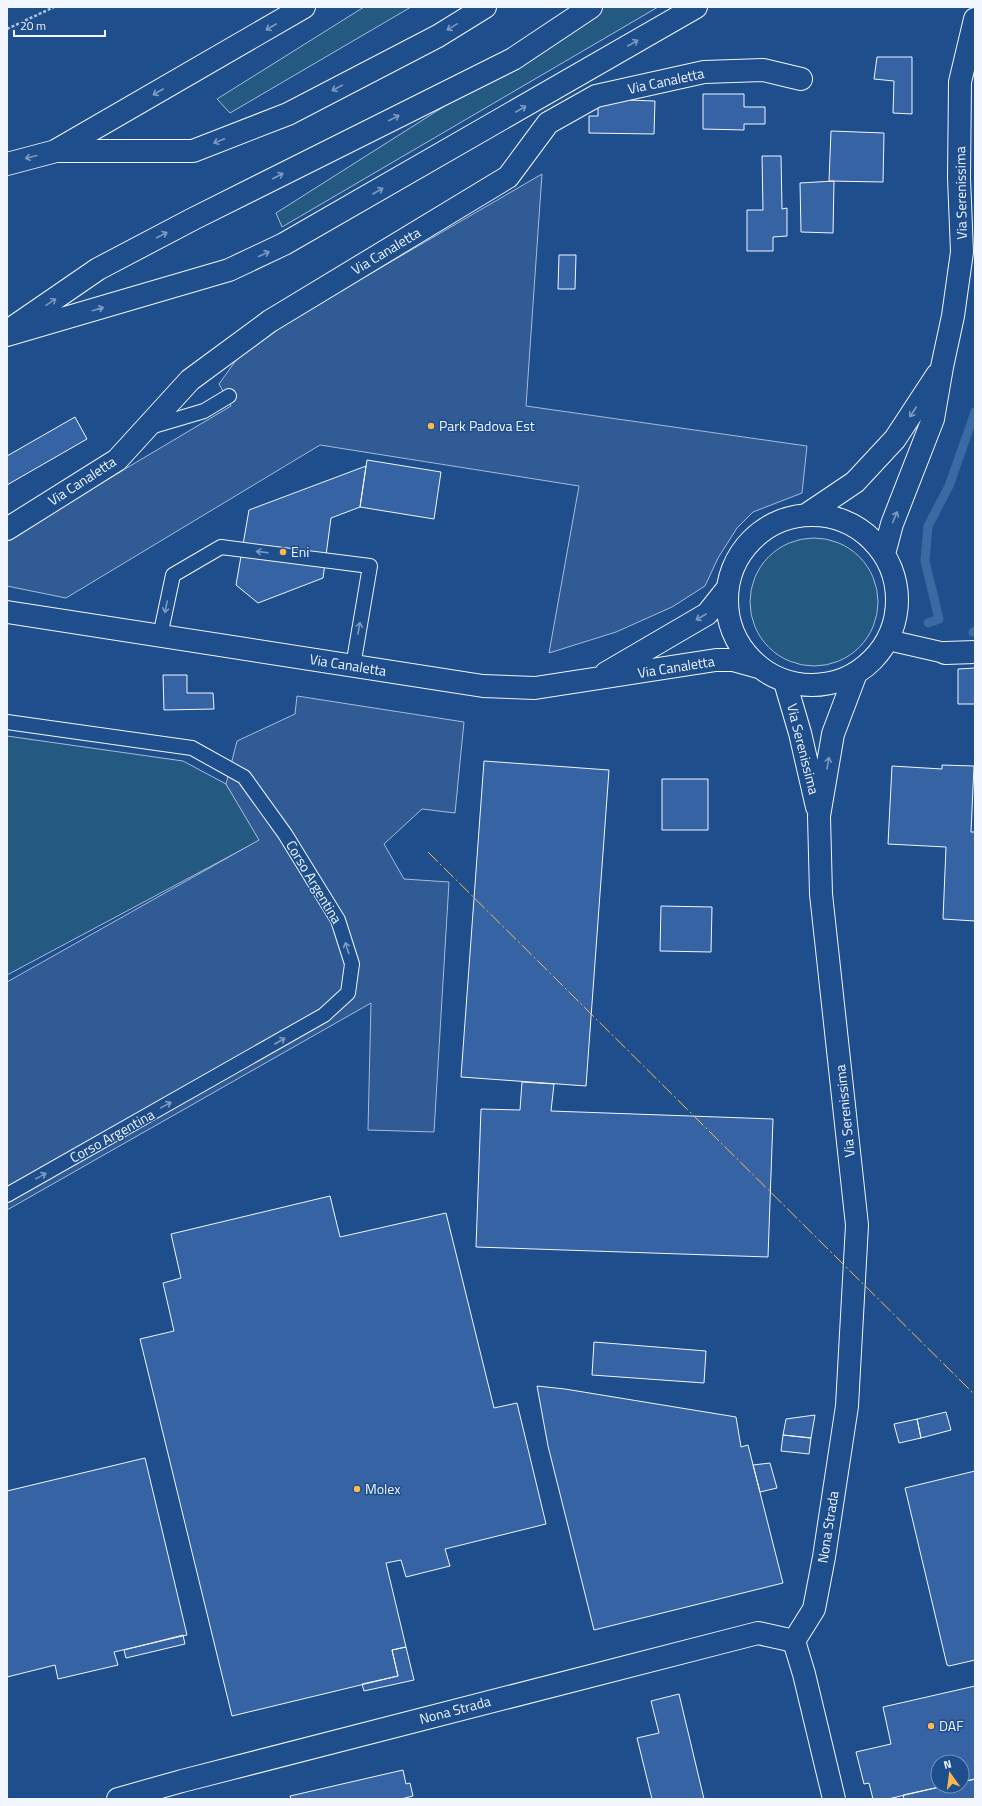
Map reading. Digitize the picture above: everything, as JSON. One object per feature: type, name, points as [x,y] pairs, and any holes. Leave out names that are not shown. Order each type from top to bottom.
[{"type":"main road","points":[[56,151],[304,7]]},
{"type":"main road","points":[[7,164],[56,151],[194,151],[288,114],[438,36],[485,7]]},
{"type":"main road","points":[[7,332],[98,269],[200,216],[513,59],[591,7]]},
{"type":"main road","points":[[7,335],[229,270],[250,261],[345,210],[696,7]]},
{"type":"main road","name":"Via Serenissima","points":[[884,554],[892,524],[934,419],[942,367],[953,316],[962,252],[959,178],[960,82],[975,19]]},
{"type":"main road","name":"Via Canaletta","points":[[7,529],[117,460],[190,380],[270,321],[508,177],[548,123],[596,96],[704,72],[763,70],[801,79]]},
{"type":"main road","name":"Via Serenissima","points":[[856,673],[834,682],[810,685],[785,682],[758,667],[739,645],[728,618],[727,589],[736,561],[753,538],[778,522],[806,514],[856,482],[895,439],[942,367]]},
{"type":"main road","name":"Via Serenissima","points":[[806,514],[830,516],[851,524],[870,537],[884,554],[896,582],[897,612],[888,640],[856,673],[833,734],[819,816],[821,894],[858,1225],[847,1406]]},
{"type":"main road","name":"Via Canaletta","points":[[594,680],[707,614],[727,589]]},
{"type":"main road","name":"Via Canaletta","points":[[7,612],[483,686],[535,688],[716,660],[733,660],[758,667]]},
{"type":"main road","points":[[945,653],[975,652]]},
{"type":"main road","name":"Via Serenissima","points":[[785,682],[800,732],[819,816]]},
{"type":"main road","name":"Nona Strada","points":[[118,1799],[758,1632],[794,1641],[814,1609],[824,1557],[847,1406]]},
{"type":"main road","points":[[794,1641],[804,1674],[834,1799]]},
{"type":"street","points":[[888,640],[945,653]]},
{"type":"lane","points":[[145,429],[204,410],[229,396]]},
{"type":"lane","points":[[160,636],[173,575],[221,546],[370,566],[353,666]]},
{"type":"lane","name":"Corso Argentina","points":[[7,722],[192,748],[244,778],[285,834],[338,920],[352,964],[348,992],[324,1015],[7,1195]]},
{"type":"path","points":[[7,29],[54,7]]},
{"type":"shaded area","points":[[364,7],[411,7],[230,113],[217,99]]},
{"type":"shaded area","points":[[601,7],[658,7],[282,227],[276,213]]},
{"type":"shaded area","name":"Park Padova Est","points":[[542,174],[526,406],[807,446],[802,493],[753,512],[737,528],[718,558],[705,586],[672,607],[616,632],[549,653],[579,486],[320,445],[66,598],[7,586],[7,539],[231,406],[219,384],[246,346]]},
{"type":"shaded area","points":[[808,538],[820,538],[833,541],[850,549],[863,561],[875,583],[878,602],[877,614],[873,626],[867,638],[855,651],[833,663],[820,666],[808,666],[795,663],[778,655],[765,643],[753,621],[750,608],[750,596],[753,583],[761,566],[773,553],[795,541]]},
{"type":"shaded area","points":[[297,696],[464,722],[455,813],[422,809],[384,844],[404,879],[449,882],[434,1132],[368,1130],[371,1003],[7,1210],[7,982],[259,840],[226,784],[237,741],[295,714]]},
{"type":"shaded area","points":[[7,736],[183,761],[226,784],[260,840],[7,975]]},
{"type":"building","points":[[877,57],[912,57],[912,114],[893,113],[894,81],[874,79]]},
{"type":"building","points":[[703,94],[744,94],[744,107],[765,107],[765,124],[744,124],[744,130],[703,129]]},
{"type":"building","points":[[598,99],[655,101],[654,134],[589,133],[589,116],[598,116]]},
{"type":"building","points":[[831,131],[884,133],[883,182],[829,181]]},
{"type":"building","points":[[762,156],[781,156],[782,209],[787,208],[787,236],[773,237],[773,251],[747,251],[747,210],[763,210]]},
{"type":"building","points":[[834,181],[833,233],[801,232],[800,183]]},
{"type":"building","points":[[559,255],[576,255],[575,289],[558,289]]},
{"type":"building","points":[[75,417],[87,439],[7,485],[7,456]]},
{"type":"building","points":[[367,460],[441,472],[434,519],[360,507]]},
{"type":"building","points":[[366,466],[360,507],[331,518],[323,578],[258,603],[236,585],[249,510]]},
{"type":"building","points":[[975,668],[975,704],[958,704],[958,669]]},
{"type":"building","points":[[163,675],[187,675],[187,693],[213,693],[214,709],[164,710]]},
{"type":"building","points":[[484,761],[609,770],[586,1086],[461,1077]]},
{"type":"building","points":[[942,765],[974,766],[971,832],[975,832],[975,921],[943,919],[946,847],[888,844],[892,766],[942,769]]},
{"type":"building","points":[[662,779],[708,779],[708,830],[662,830]]},
{"type":"building","points":[[661,906],[712,907],[711,952],[660,951]]},
{"type":"building","points":[[522,1082],[554,1084],[551,1111],[773,1119],[768,1257],[476,1247],[481,1109],[520,1110]]},
{"type":"building","name":"Molex","points":[[330,1196],[340,1237],[446,1213],[494,1408],[517,1403],[546,1524],[445,1549],[450,1566],[406,1577],[401,1560],[386,1563],[406,1647],[392,1650],[398,1676],[232,1716],[140,1339],[174,1331],[163,1283],[181,1278],[171,1234]]},
{"type":"building","points":[[594,1342],[706,1351],[704,1383],[592,1375]]},
{"type":"building","points":[[537,1386],[565,1389],[736,1417],[741,1447],[748,1445],[783,1583],[594,1630],[548,1446]]},
{"type":"building","points":[[946,1412],[951,1430],[921,1438],[917,1419]]},
{"type":"building","points":[[815,1415],[811,1438],[783,1435],[786,1419]]},
{"type":"building","points":[[917,1419],[921,1438],[899,1443],[894,1424]]},
{"type":"building","points":[[783,1435],[811,1438],[809,1454],[781,1451]]},
{"type":"building","points":[[145,1458],[187,1635],[114,1652],[118,1665],[58,1679],[55,1665],[7,1677],[7,1491]]},
{"type":"building","points":[[770,1463],[777,1488],[760,1492],[753,1465]]},
{"type":"building","points":[[975,1471],[975,1660],[949,1666],[947,1665],[905,1488]]},
{"type":"building","points":[[183,1635],[185,1644],[126,1658],[124,1650]]},
{"type":"building","points":[[406,1647],[414,1680],[364,1691],[362,1684],[398,1676],[392,1650]]},
{"type":"building","name":"DAF","points":[[975,1686],[975,1779],[970,1780],[970,1754],[930,1754],[930,1789],[888,1799],[873,1799],[869,1783],[864,1784],[856,1752],[891,1744],[883,1707]]},
{"type":"building","points":[[679,1694],[704,1799],[652,1799],[637,1738],[659,1733],[651,1701]]},
{"type":"building","points":[[403,1770],[406,1784],[410,1783],[413,1796],[401,1799],[291,1799],[290,1796]]},
{"type":"building","points":[[975,1779],[975,1799],[904,1799],[903,1795],[930,1789],[930,1794],[970,1794],[970,1780]]},
{"type":"waterway","points":[[928,623],[939,619],[925,561],[928,526],[949,486],[975,412]]},
{"type":"power","points":[[428,852],[975,1395]]},
{"type":"place","name":"Park Padova Est","points":[[431,426]]},
{"type":"place","name":"Eni","points":[[283,552]]},
{"type":"place","name":"Molex","points":[[357,1489]]},
{"type":"place","name":"DAF","points":[[931,1726]]}]
